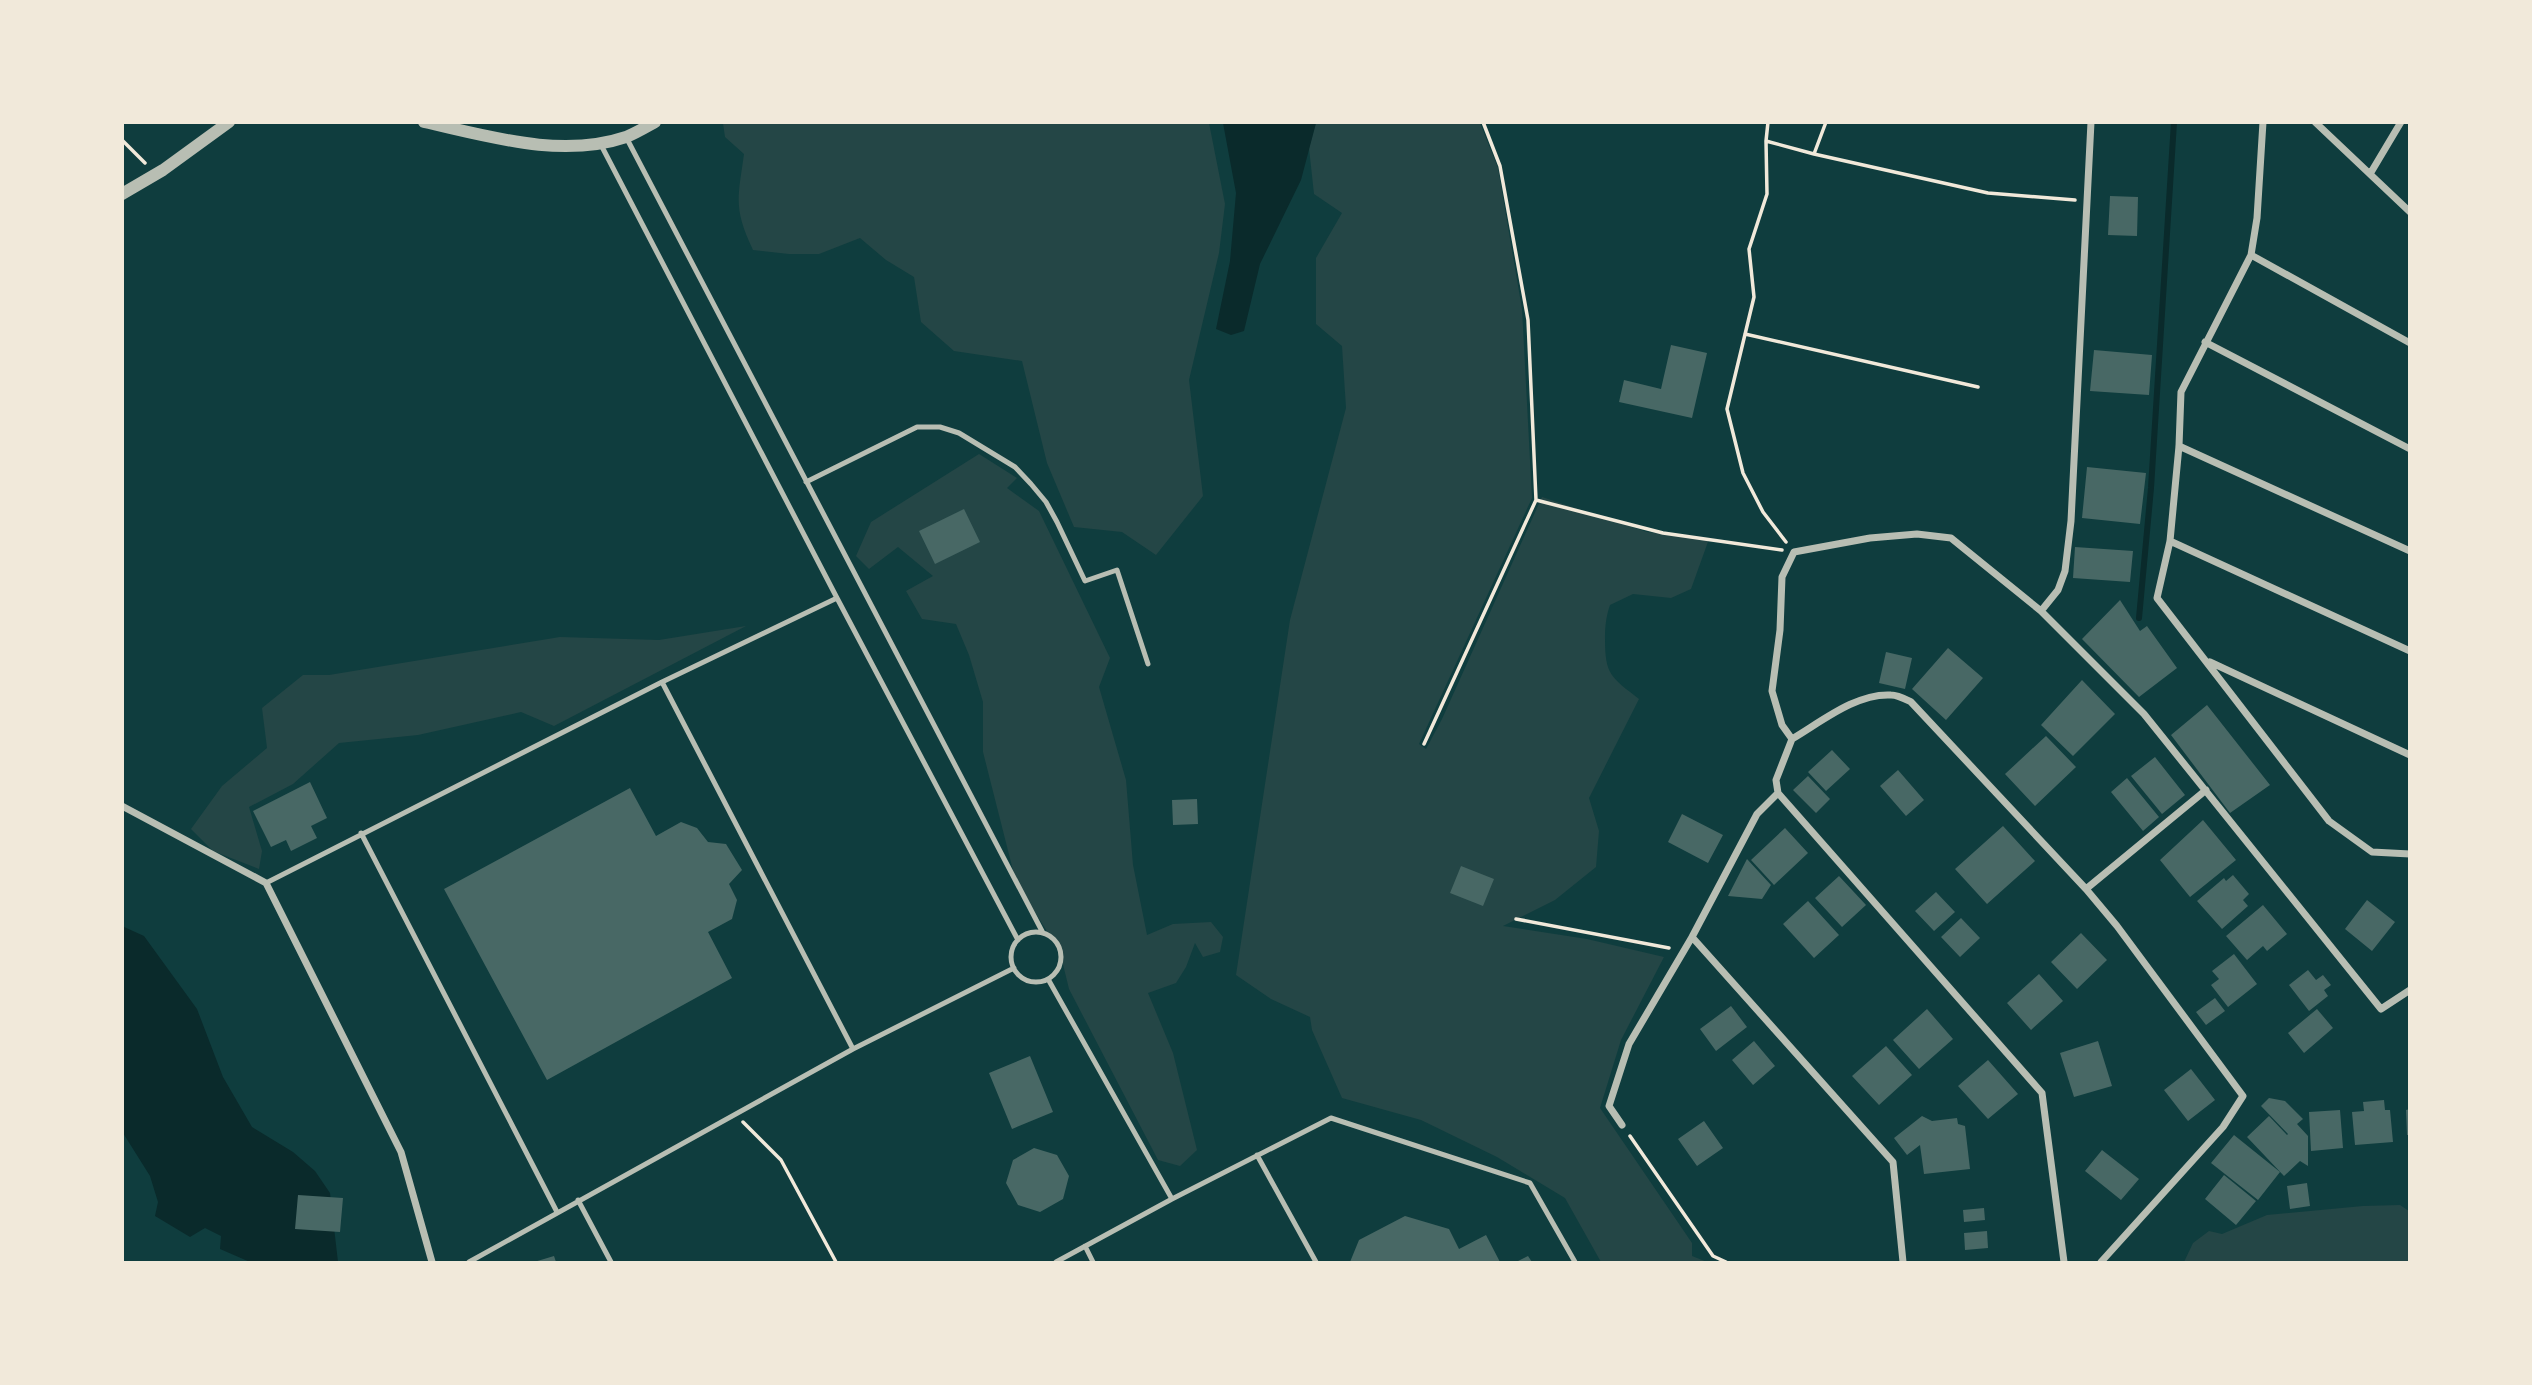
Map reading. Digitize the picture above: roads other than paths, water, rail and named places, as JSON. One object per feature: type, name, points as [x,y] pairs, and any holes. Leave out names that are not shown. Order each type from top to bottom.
[{"type":"street","points":[[122,194],[156,174],[229,122]]},
{"type":"street","points":[[424,122],[550,147],[626,137],[655,122]]},
{"type":"street","points":[[2041,611],[2058,590],[2065,571],[2071,521],[2091,122]]},
{"type":"street","points":[[2263,122],[2257,218],[2251,255],[2180,392],[2179,446],[2169,541],[2157,598],[2329,821],[2372,852],[2410,854]]},
{"type":"street","points":[[2315,122],[2410,212]]},
{"type":"street","points":[[2370,174],[2401,122]]},
{"type":"street","points":[[2251,255],[2410,343]]},
{"type":"street","points":[[2205,342],[2410,449]]},
{"type":"street","points":[[2179,446],[2410,551]]},
{"type":"street","points":[[1793,739],[1782,725],[1772,691],[1780,630],[1783,577],[1794,552],[1870,538],[1917,534],[1951,538],[2041,611],[2144,714],[2381,1009],[2410,990]]},
{"type":"street","points":[[2169,541],[2410,651]]},
{"type":"street","points":[[2206,661],[2410,755]]},
{"type":"street","points":[[2064,1262],[2042,1093],[1778,793],[1776,780],[1793,739],[1872,695],[1894,694],[1911,702],[2086,889],[2117,926],[2243,1096],[2223,1128],[2101,1262]]},
{"type":"street","points":[[2086,889],[2206,790]]},
{"type":"street","points":[[1622,1125],[1609,1106],[1629,1044],[1692,937],[1757,814],[1778,793]]},
{"type":"street","points":[[122,806],[266,883],[401,1152],[432,1262]]},
{"type":"street","points":[[1692,937],[1893,1162],[1903,1262]]},
{"type":"lane","points":[[626,137],[1043,933],[1057,944],[1060,963],[1048,979],[1028,981],[1014,968],[1011,958],[1013,948],[1018,940],[1034,932],[1043,933]]},
{"type":"lane","points":[[600,142],[1018,940]]},
{"type":"lane","points":[[806,482],[917,427],[940,427],[959,433],[1015,467],[1031,484],[1046,502],[1085,582],[1117,570],[1148,664]]},
{"type":"lane","points":[[266,883],[662,682],[837,598]]},
{"type":"lane","points":[[662,682],[853,1049]]},
{"type":"lane","points":[[361,833],[557,1212]]},
{"type":"lane","points":[[469,1262],[853,1049],[1014,968]]},
{"type":"lane","points":[[1048,979],[1172,1199]]},
{"type":"lane","points":[[1056,1262],[1257,1154],[1331,1118],[1530,1183],[1575,1262]]},
{"type":"lane","points":[[1257,1154],[1316,1262]]},
{"type":"lane","points":[[578,1200],[611,1262]]},
{"type":"lane","points":[[1085,1246],[1093,1262]]},
{"type":"waterway","points":[[2139,618],[2151,488],[2174,122]]}]
